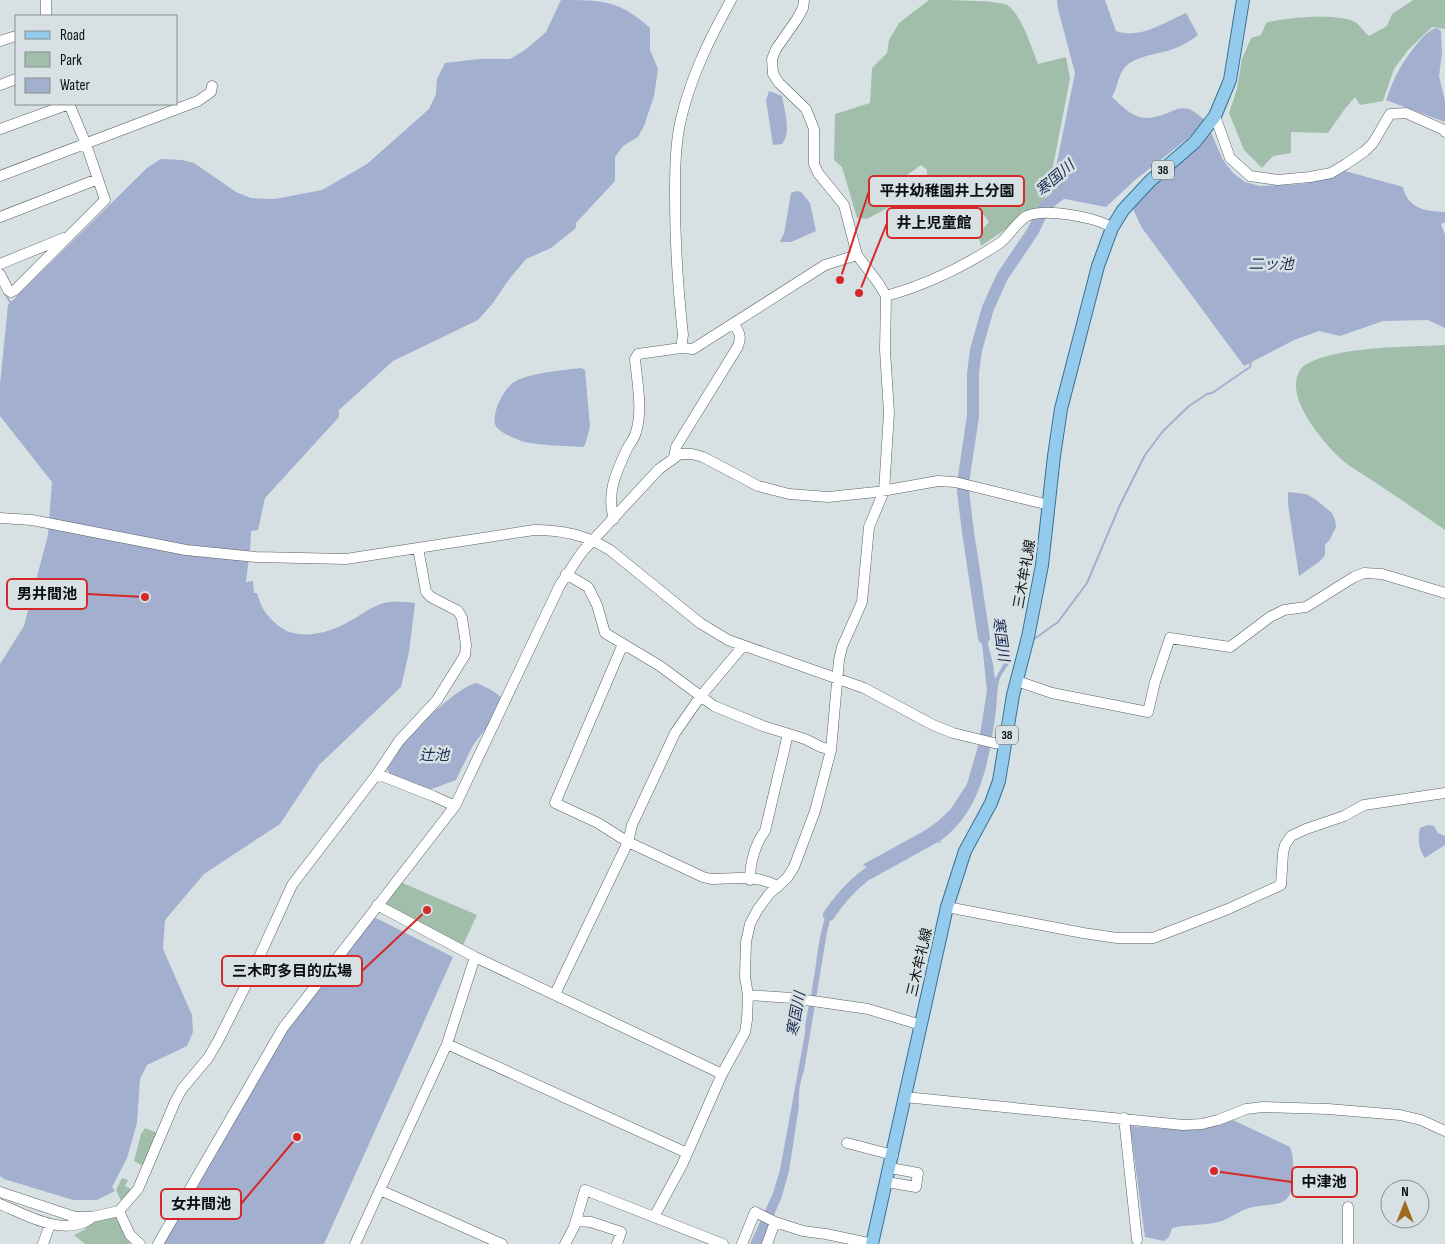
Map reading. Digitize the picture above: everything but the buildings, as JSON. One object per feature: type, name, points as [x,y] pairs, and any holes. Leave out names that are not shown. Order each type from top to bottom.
[{"type":"main road","name":"三木牟礼線","points":[[872,1244],[947,907],[965,851],[991,803],[999,781],[999,743],[1017,681],[1042,565],[1061,409],[1098,266],[1115,224],[1123,210],[1150,181],[1195,142],[1214,119],[1230,80],[1243,0]]},
{"type":"street","points":[[46,0],[46,15]]},
{"type":"street","points":[[681,348],[683,334],[675,236],[675,167],[679,129],[689,88],[706,45],[731,0]]},
{"type":"street","points":[[654,1217],[687,1153],[748,1020],[748,996],[745,977],[746,942],[750,924],[758,909],[794,868],[815,811],[831,750],[837,678],[842,647],[862,602],[869,527],[884,490],[890,413],[885,350],[886,296],[857,255],[844,205],[818,173],[814,164],[814,129],[806,109],[779,83],[773,74],[772,59],[774,54],[797,20],[803,8],[804,0]]},
{"type":"street","points":[[0,41],[15,36]]},
{"type":"street","points":[[0,85],[15,79]]},
{"type":"street","points":[[0,176],[198,101],[211,92],[212,86]]},
{"type":"street","points":[[0,130],[66,105]]},
{"type":"street","points":[[0,274],[8,290],[11,292],[105,200],[86,144],[69,105]]},
{"type":"street","points":[[1214,119],[1230,158],[1250,176],[1278,180],[1310,178],[1331,173],[1365,151],[1373,143],[1390,114],[1406,113],[1445,132]]},
{"type":"street","points":[[0,216],[98,179]]},
{"type":"street","points":[[886,296],[906,290],[960,266],[1004,240],[1022,220],[1035,214],[1061,214],[1115,224]]},
{"type":"street","points":[[0,264],[70,236]]},
{"type":"street","points":[[614,519],[610,506],[611,490],[614,478],[636,433],[640,411],[635,359],[638,354],[681,348],[694,349],[825,266],[857,255]]},
{"type":"street","points":[[674,457],[676,447],[741,340],[740,333],[734,324]]},
{"type":"street","points":[[158,1244],[283,1028],[454,806],[566,574],[582,552],[658,469],[680,454],[692,454],[704,457],[758,486],[789,494],[828,497],[938,481],[955,482],[1049,505]]},
{"type":"street","points":[[0,518],[32,520],[186,550],[256,557],[346,559],[534,530],[573,532],[594,540],[610,550],[700,623],[728,640],[837,678],[883,697],[953,734],[999,743]]},
{"type":"street","points":[[0,1192],[75,1217],[92,1217],[119,1211],[138,1189],[174,1102],[218,1042],[251,976],[292,885],[377,774],[399,741],[437,700],[465,655],[466,645],[462,618],[458,611],[431,597],[426,592],[418,548]]},
{"type":"street","points":[[1017,681],[1052,692],[1148,712],[1155,682],[1170,638],[1230,646],[1270,617],[1284,610],[1306,607],[1349,580],[1364,573],[1382,574],[1445,593]]},
{"type":"street","points":[[566,574],[588,587],[597,605],[605,633],[660,666],[700,697],[722,709],[763,726],[805,739],[831,750]]},
{"type":"street","points":[[623,644],[555,803],[598,822],[628,842],[703,877],[710,879],[770,881],[778,887]]},
{"type":"street","points":[[555,994],[628,842],[632,825],[675,733],[700,697],[743,646]]},
{"type":"street","points":[[750,880],[750,866],[760,838],[765,831],[788,734]]},
{"type":"street","points":[[377,774],[454,806]]},
{"type":"street","points":[[947,907],[1083,933],[1117,938],[1153,938],[1228,909],[1281,885],[1283,853],[1285,845],[1291,836],[1334,820],[1364,805],[1445,793]]},
{"type":"street","points":[[377,905],[475,957],[722,1074]]},
{"type":"street","points":[[355,1244],[447,1044],[475,957]]},
{"type":"street","points":[[748,996],[804,1000],[881,1012],[921,1025]]},
{"type":"street","points":[[447,1044],[687,1153]]},
{"type":"street","points":[[906,1097],[1183,1125],[1202,1124],[1254,1108],[1328,1109],[1400,1116],[1421,1120],[1445,1131]]},
{"type":"street","points":[[1124,1118],[1137,1240]]},
{"type":"street","points":[[847,1143],[918,1172],[916,1187],[886,1182]]},
{"type":"street","points":[[380,1190],[502,1244]]},
{"type":"street","points":[[565,1244],[576,1220],[585,1190],[723,1244]]},
{"type":"street","points":[[0,1204],[50,1224],[75,1226],[92,1217]]},
{"type":"street","points":[[1348,1207],[1348,1244]]},
{"type":"street","points":[[119,1211],[130,1235],[140,1244]]},
{"type":"street","points":[[742,1244],[755,1212],[775,1222],[803,1231],[872,1244]]},
{"type":"street","points":[[576,1220],[591,1222],[621,1232],[617,1244]]},
{"type":"street","points":[[767,1244],[775,1222]]},
{"type":"street","points":[[43,1244],[50,1224]]},
{"type":"green space","points":[[929,0],[981,1],[1007,5],[1022,24],[1038,64],[1066,57],[1070,78],[1048,193],[1037,209],[1022,212],[1009,227],[981,246],[978,234],[989,222],[972,200],[927,223],[904,217],[914,189],[926,186],[927,170],[921,165],[907,175],[902,200],[867,219],[857,218],[842,167],[834,160],[835,114],[870,103],[872,68],[887,53],[889,40],[899,23]]},
{"type":"green space","points":[[1413,0],[1445,0],[1445,29],[1432,27],[1408,50],[1394,69],[1383,101],[1360,105],[1355,97],[1328,133],[1291,132],[1291,153],[1273,156],[1262,168],[1244,150],[1229,113],[1237,89],[1242,59],[1251,38],[1261,35],[1266,23],[1298,18],[1325,17],[1348,19],[1359,25],[1369,36],[1387,26],[1392,14]]},
{"type":"green space","points":[[1445,345],[1445,530],[1341,459],[1312,426],[1301,406],[1296,387],[1297,377],[1301,368],[1321,358],[1374,348]]},
{"type":"green space","points":[[398,881],[477,915],[463,945],[379,905]]},
{"type":"green space","points":[[145,1128],[160,1134],[145,1167],[134,1161],[141,1134]]},
{"type":"green space","points":[[122,1178],[128,1180],[125,1186],[134,1191],[122,1203],[116,1190]]},
{"type":"green space","points":[[112,1215],[116,1218],[130,1244],[85,1244],[74,1235],[84,1230],[94,1219]]},
{"type":"water","points":[[561,0],[599,1],[619,7],[650,28],[650,50],[658,69],[654,96],[644,126],[638,137],[623,146],[615,157],[615,181],[576,223],[576,228],[551,248],[526,259],[478,320],[393,361],[339,410],[339,417],[265,498],[258,530],[251,531],[246,582],[253,581],[254,593],[257,593],[265,612],[275,623],[288,631],[297,634],[315,634],[342,625],[384,603],[415,603],[409,652],[401,687],[319,765],[280,824],[204,874],[165,920],[163,949],[192,1015],[193,1032],[187,1046],[147,1065],[140,1079],[137,1123],[127,1158],[112,1187],[115,1191],[97,1200],[73,1200],[4,1179],[0,1176],[0,664],[24,626],[48,535],[52,482],[0,416],[0,384],[8,305],[147,168],[161,159],[182,160],[194,163],[236,192],[251,198],[275,199],[322,190],[367,164],[429,109],[436,94],[437,79],[445,63],[479,59],[510,59],[525,50],[546,32]]},
{"type":"water","points":[[1057,0],[1105,0],[1116,31],[1125,33],[1143,32],[1186,13],[1198,35],[1168,51],[1135,60],[1124,68],[1112,97],[1132,114],[1152,118],[1184,108],[1191,110],[1205,120],[1196,132],[1135,180],[1106,207],[1065,199],[1051,192],[1075,73]]},
{"type":"water","points":[[1437,28],[1441,31],[1442,53],[1439,76],[1445,101],[1445,122],[1386,100],[1398,72],[1407,57],[1419,41]]},
{"type":"water","points":[[769,91],[782,96],[787,127],[782,144],[773,145],[766,100]]},
{"type":"water","name":"二ッ池","points":[[1209,128],[1223,160],[1233,173],[1245,182],[1260,186],[1302,184],[1339,175],[1345,171],[1403,187],[1409,200],[1418,207],[1431,211],[1445,212],[1445,222],[1441,224],[1445,235],[1445,328],[1428,320],[1383,321],[1340,336],[1319,331],[1294,340],[1244,366],[1142,228],[1131,205]]},
{"type":"water","points":[[801,192],[810,203],[816,231],[791,242],[781,242],[791,193]]},
{"type":"water","points":[[581,368],[585,370],[590,427],[583,447],[521,441],[496,427],[495,412],[497,406],[504,393],[516,381],[548,372]]},
{"type":"water","points":[[1288,492],[1306,494],[1315,499],[1332,513],[1336,527],[1325,545],[1325,555],[1320,561],[1299,576],[1288,504]]},
{"type":"water","points":[[982,621],[995,679],[1007,658],[1011,661],[999,681],[990,747],[981,783],[965,815],[954,829],[940,841],[941,843],[938,842],[871,879],[866,866],[863,866],[864,864],[937,822],[950,810],[967,784],[978,746],[987,691],[980,624]]},
{"type":"water","name":"辻池","points":[[477,683],[501,697],[488,726],[473,745],[456,780],[429,790],[390,774],[387,769],[406,739],[450,698],[470,685]]},
{"type":"water","points":[[1428,825],[1434,826],[1438,833],[1445,836],[1445,845],[1425,858],[1419,844],[1419,836],[1420,828]]},
{"type":"water","points":[[836,902],[838,906],[831,917],[827,932],[804,1071],[800,1084],[799,1106],[789,1171],[782,1196],[762,1244],[750,1244],[773,1193],[780,1170],[821,934],[825,918]]},
{"type":"water","points":[[371,918],[376,918],[453,957],[324,1244],[161,1244],[283,1031]]},
{"type":"water","points":[[1233,1120],[1290,1147],[1293,1160],[1293,1174],[1290,1194],[1286,1200],[1281,1203],[1249,1208],[1218,1222],[1172,1228],[1169,1237],[1164,1241],[1145,1237],[1130,1126],[1182,1129],[1207,1127]]},
{"type":"waterway","name":"寒国川","points":[[984,638],[963,491],[973,416],[973,373],[976,350],[988,308],[1002,277],[1033,231],[1045,206],[1072,185]]},
{"type":"waterway","points":[[5,294],[11,303]]},
{"type":"waterway","points":[[1034,639],[1058,622],[1087,583],[1120,505],[1145,455],[1163,431],[1189,406],[1250,367],[1251,361]]},
{"type":"waterway","name":"寒国川","points":[[829,915],[854,885],[885,863]]},
{"type":"place","name":"平井幼稚園井上分園","points":[[840,280]]},
{"type":"place","name":"井上児童館","points":[[859,293]]},
{"type":"place","name":"男井間池","points":[[145,597]]},
{"type":"place","name":"三木町多目的広場","points":[[427,910]]},
{"type":"place","name":"女井間池","points":[[297,1137]]},
{"type":"place","name":"中津池","points":[[1214,1171]]}]
